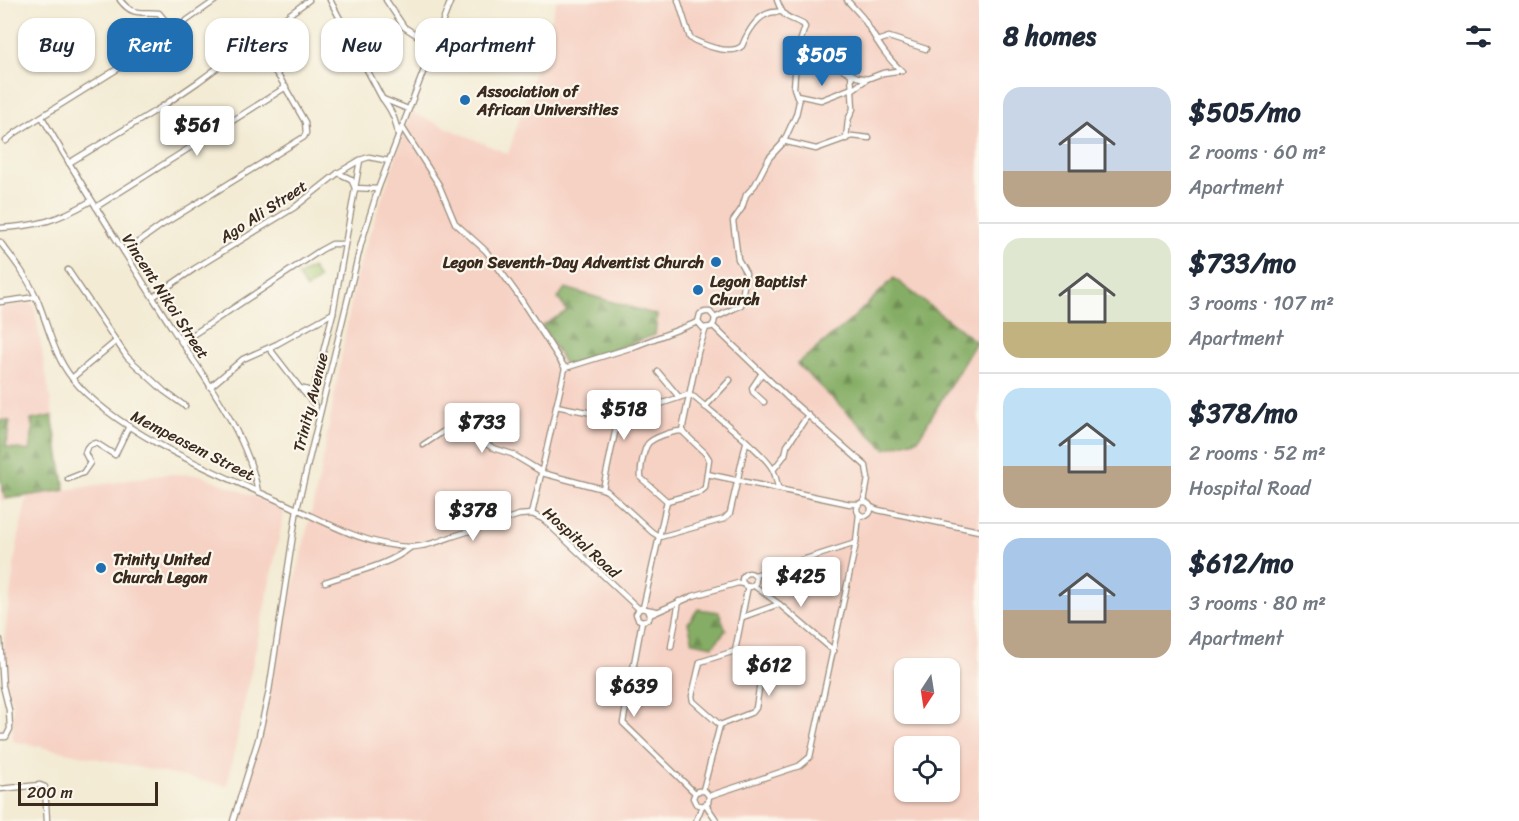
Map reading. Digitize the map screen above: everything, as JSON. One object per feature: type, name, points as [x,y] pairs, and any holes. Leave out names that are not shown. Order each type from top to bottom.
[{"type":"street","points":[[120,0],[137,13],[159,14],[162,18]]},
{"type":"street","points":[[284,18],[309,0]]},
{"type":"street","points":[[330,0],[396,121],[398,137]]},
{"type":"street","points":[[386,0],[404,27],[415,34]]},
{"type":"street","name":"Trinity Avenue","points":[[443,18],[451,0]]},
{"type":"street","points":[[678,0],[690,38],[704,45],[732,50],[742,46],[749,29],[773,11],[781,12],[805,27],[798,48],[794,86],[799,102],[796,115],[783,141],[769,158],[733,221],[738,259],[747,273],[741,305],[715,318],[713,326]]},
{"type":"street","points":[[777,0],[781,12]]},
{"type":"street","points":[[797,95],[820,99],[852,89],[883,72],[900,71],[873,38],[862,17],[847,0]]},
{"type":"street","points":[[190,18],[213,1]]},
{"type":"street","points":[[877,41],[889,37],[926,49]]},
{"type":"street","points":[[798,48],[805,49],[851,74],[867,79]]},
{"type":"street","points":[[6,141],[15,133],[113,72]]},
{"type":"street","points":[[69,164],[160,108],[210,72]]},
{"type":"street","points":[[124,252],[162,225],[304,137],[307,126],[275,72]]},
{"type":"street","name":"Trinity Avenue","points":[[233,821],[258,740],[270,686],[297,509],[361,244],[378,189],[422,72]]},
{"type":"street","points":[[846,139],[848,120],[853,109],[851,74]]},
{"type":"street","points":[[96,207],[286,87]]},
{"type":"street","points":[[382,98],[396,106],[408,109]]},
{"type":"street","name":"Vincent Nikoi Street","points":[[42,117],[92,201],[210,387],[253,466],[258,492]]},
{"type":"street","points":[[402,127],[437,182],[455,223],[486,251],[518,295],[565,368],[532,513]]},
{"type":"street","points":[[783,141],[816,148],[856,136],[869,138]]},
{"type":"street","points":[[318,417],[313,389],[333,313],[360,160],[369,157],[389,161]]},
{"type":"street","name":"Ago Ali Street","points":[[153,297],[295,207],[338,173],[360,160]]},
{"type":"street","points":[[338,173],[351,179],[355,188]]},
{"type":"street","points":[[355,188],[378,189]]},
{"type":"street","points":[[0,228],[50,222],[92,201]]},
{"type":"street","name":"Mempeasem Street","points":[[0,242],[22,271],[36,297],[60,358],[72,378],[98,403],[129,426],[209,469],[297,509]]},
{"type":"street","points":[[182,342],[321,250],[332,244],[344,244]]},
{"type":"street","points":[[68,270],[116,342],[144,374],[185,406]]},
{"type":"street","points":[[0,302],[36,297]]},
{"type":"street","points":[[698,322],[700,314],[705,312],[712,314],[715,318]]},
{"type":"street","points":[[210,387],[243,359],[269,348],[333,313]]},
{"type":"street","points":[[565,368],[633,347],[698,322]]},
{"type":"street","points":[[698,322],[706,328],[713,326]]},
{"type":"street","points":[[713,326],[866,466],[868,479],[864,501],[870,510]]},
{"type":"street","points":[[682,431],[698,352],[706,328]]},
{"type":"street","points":[[72,378],[116,342]]},
{"type":"street","points":[[269,348],[314,404]]},
{"type":"street","points":[[658,372],[679,398]]},
{"type":"street","points":[[762,373],[752,388],[753,392],[764,402]]},
{"type":"street","points":[[705,407],[730,380]]},
{"type":"street","points":[[300,388],[313,389]]},
{"type":"street","points":[[556,406],[618,418],[691,395]]},
{"type":"street","points":[[691,395],[773,470],[778,488]]},
{"type":"street","points":[[773,470],[785,455],[787,446],[808,415]]},
{"type":"street","points":[[603,489],[618,418]]},
{"type":"street","points":[[68,478],[83,473],[90,463],[85,453],[91,443],[101,445],[115,455],[129,426]]},
{"type":"street","points":[[423,445],[444,431],[464,430],[493,448],[512,454],[542,472],[607,491],[660,537],[727,517],[746,443]]},
{"type":"street","points":[[667,501],[700,492],[705,488],[708,456],[682,431]]},
{"type":"street","points":[[667,501],[641,478],[646,449],[650,441],[682,431]]},
{"type":"street","points":[[696,821],[709,796],[806,762],[813,751],[862,515],[857,506],[850,504],[707,474]]},
{"type":"street","points":[[667,501],[642,610],[647,620],[642,621],[623,723],[695,794]]},
{"type":"street","points":[[857,506],[864,501]]},
{"type":"street","name":"Hospital Road","points":[[297,509],[324,524],[390,544],[411,547],[430,544],[519,515],[532,513],[543,519],[642,610],[638,619],[642,621]]},
{"type":"street","points":[[862,515],[870,510],[878,510],[979,531]]},
{"type":"street","points":[[642,610],[656,611],[679,601],[745,583],[762,573],[856,543]]},
{"type":"street","points":[[325,582],[400,556],[411,547]]},
{"type":"street","points":[[735,651],[743,617],[747,573],[755,577]]},
{"type":"street","points":[[745,583],[778,604],[834,651]]},
{"type":"street","points":[[671,647],[679,601]]},
{"type":"street","points":[[743,617],[778,604]]},
{"type":"street","points":[[0,640],[2,685],[9,710],[10,729],[6,737],[0,737]]},
{"type":"street","points":[[720,725],[753,712],[756,708],[761,676],[735,651]]},
{"type":"street","points":[[720,725],[693,701],[692,696],[700,662],[735,651]]},
{"type":"street","points":[[695,794],[703,790],[720,725]]},
{"type":"street","points":[[0,789],[40,785],[45,787],[47,821]]},
{"type":"street","points":[[703,790],[709,796]]},
{"type":"street","points":[[695,794],[694,802],[704,805],[717,821]]},
{"type":"shaded area","points":[[557,0],[979,0],[979,821],[238,821],[320,475],[356,275],[411,112],[508,154],[534,72],[556,72],[556,18],[551,18]]},
{"type":"shaded area","points":[[28,303],[34,305],[66,490],[167,474],[200,475],[285,509],[227,786],[13,741],[13,705],[4,677],[4,640],[17,545],[27,497],[0,501],[0,307]]},
{"type":"green space","points":[[312,268],[319,279],[306,289],[298,276]]},
{"type":"green space","points":[[894,278],[976,342],[918,439],[885,449],[797,364],[851,320]]},
{"type":"green space","points":[[565,288],[657,315],[655,335],[566,366],[542,326],[567,311],[558,298]]},
{"type":"green space","points":[[52,416],[65,490],[5,499],[0,478],[0,420],[10,421],[6,447],[29,451],[33,430],[31,420]]},
{"type":"green space","points":[[698,609],[719,612],[726,630],[713,646],[693,642],[688,623]]},
{"type":"place","name":"Association of African Universities","points":[[465,100]]},
{"type":"place","name":"Legon Seventh-Day Adventist Church","points":[[716,262]]},
{"type":"place","name":"Legon Baptist Church","points":[[698,290]]},
{"type":"place","name":"Trinity United Church Legon","points":[[101,568]]}]
